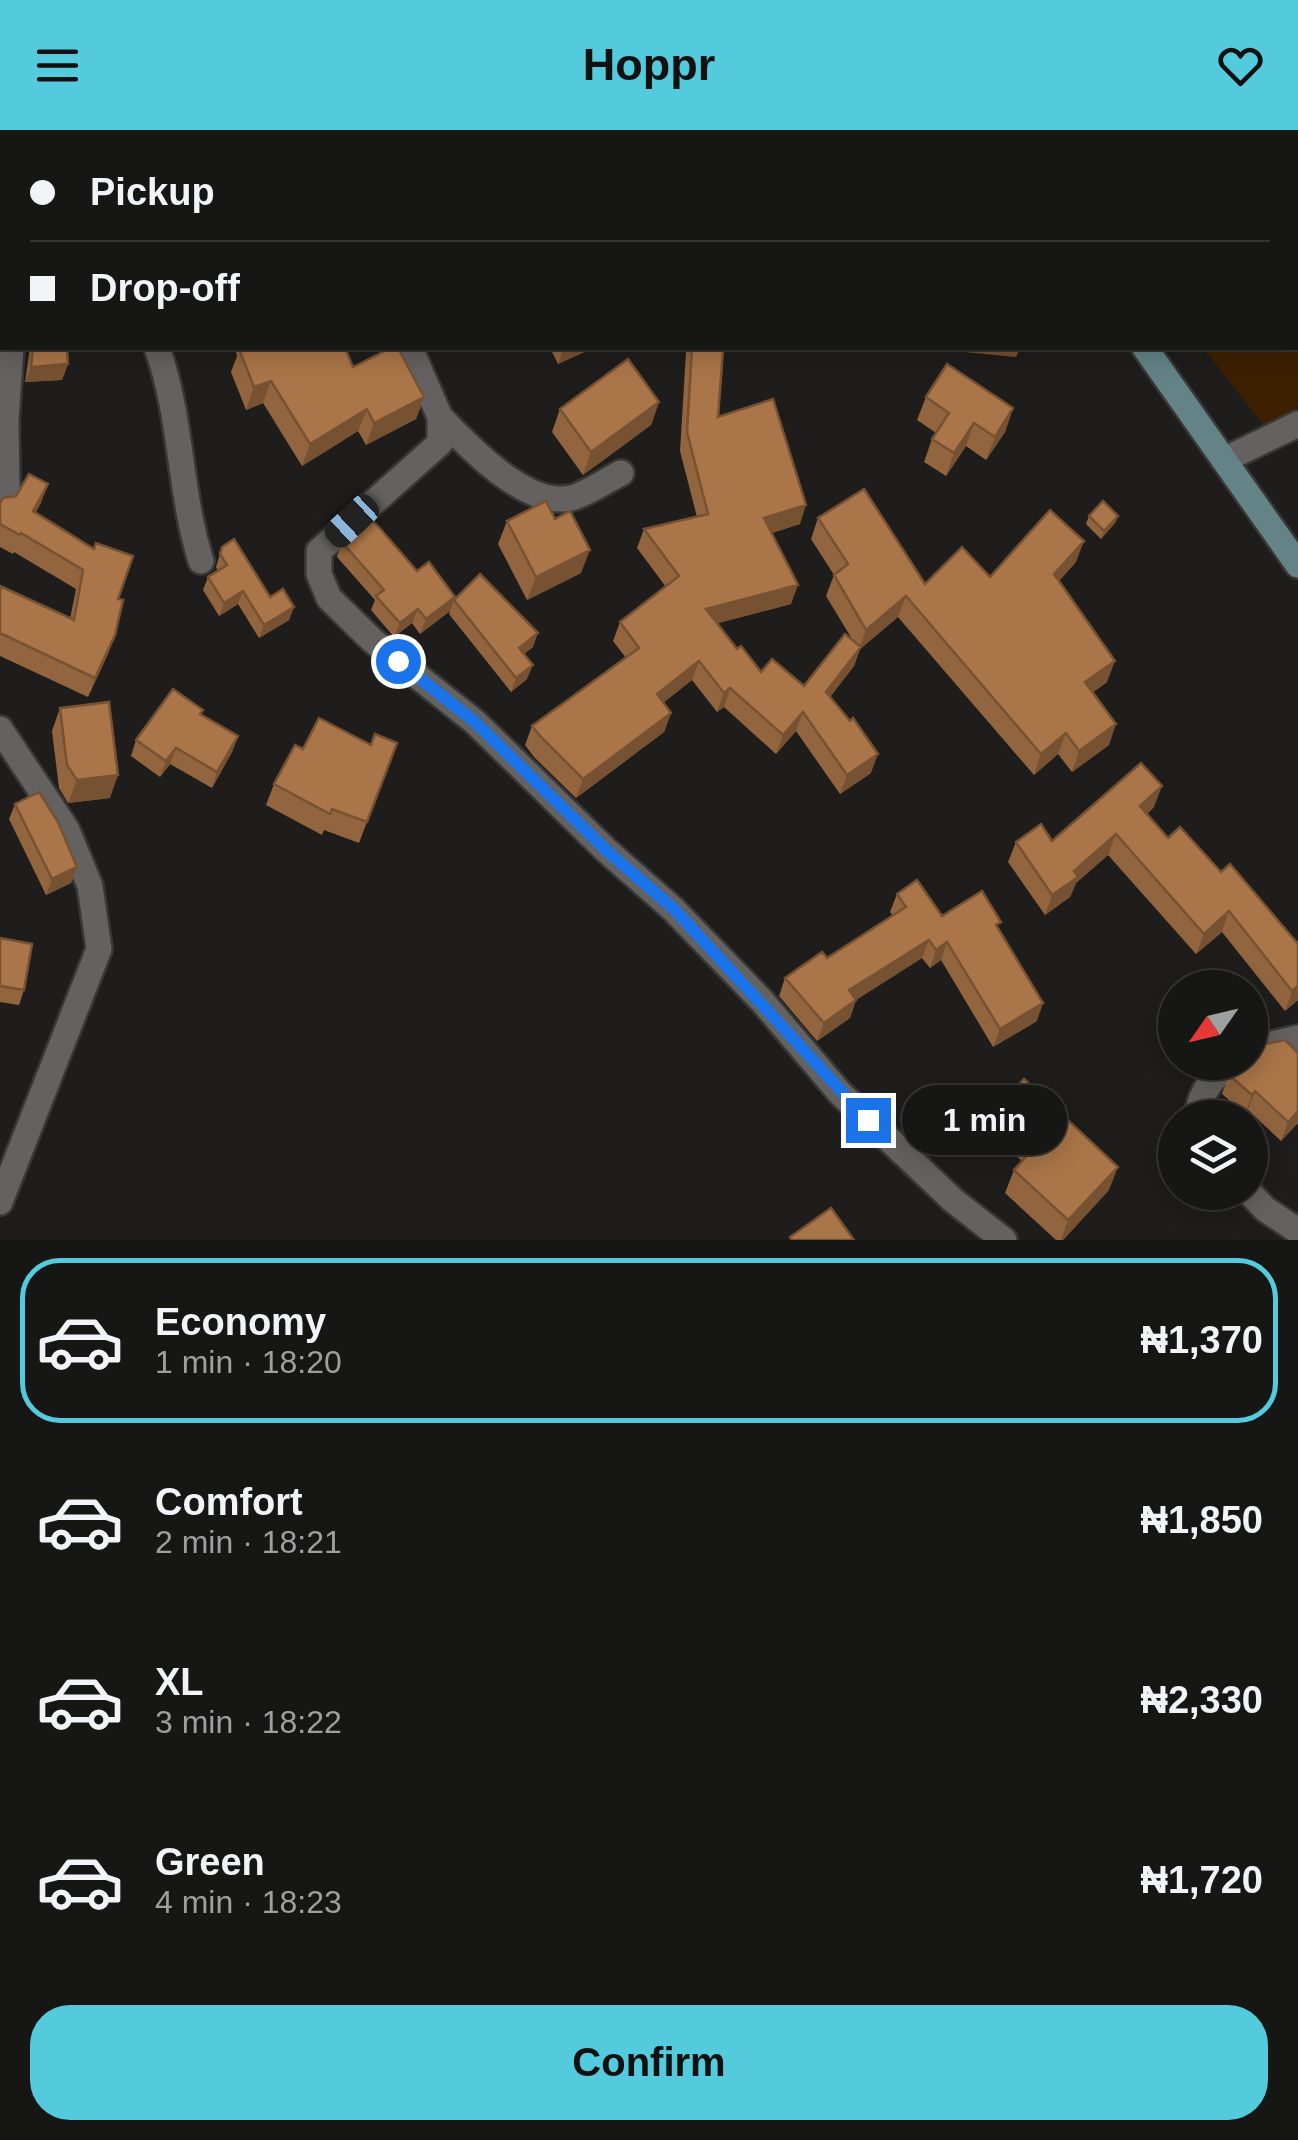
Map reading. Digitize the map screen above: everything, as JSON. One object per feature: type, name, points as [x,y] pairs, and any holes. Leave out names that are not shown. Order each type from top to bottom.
[{"type":"main road","points":[[1147,350],[1298,565]]},
{"type":"street","points":[[0,502],[7,490],[11,350]]},
{"type":"street","points":[[158,350],[164,366],[192,533],[201,561]]},
{"type":"street","points":[[411,350],[440,418],[493,470],[549,498],[572,498],[621,474]]},
{"type":"street","points":[[440,418],[440,444],[319,551],[319,574],[328,598],[372,640],[475,722],[607,851],[674,909],[762,1001],[840,1092],[954,1201],[1004,1240]]},
{"type":"street","points":[[1224,460],[1298,424]]},
{"type":"street","points":[[0,729],[67,830],[90,886],[99,949],[0,1202]]},
{"type":"street","points":[[1268,1045],[1298,1038]]},
{"type":"street","points":[[1266,1210],[1298,1231]]},
{"type":"shaded area","points":[[1205,350],[1298,350],[1298,407],[1267,429]]},
{"type":"building","points":[[33,350],[67,350],[68,364],[31,367]]},
{"type":"building","points":[[239,350],[346,350],[353,367],[387,350],[399,350],[424,397],[374,423],[367,409],[310,444],[271,381],[254,387]]},
{"type":"building","points":[[692,350],[723,351],[718,417],[773,399],[806,505],[764,518],[798,585],[706,609],[761,672],[772,659],[804,686],[845,634],[861,647],[826,692],[850,721],[853,718],[878,754],[847,775],[803,712],[783,735],[730,688],[724,693],[699,661],[657,694],[671,713],[583,779],[532,726],[639,648],[620,622],[679,576],[644,529],[708,514],[687,432]]},
{"type":"building","points":[[628,359],[659,402],[591,452],[560,409]]},
{"type":"building","points":[[947,364],[1013,408],[995,437],[974,423],[954,453],[932,439],[949,413],[926,397]]},
{"type":"building","points":[[29,474],[48,484],[33,511],[94,549],[96,543],[133,556],[118,599],[123,600],[115,635],[95,678],[0,633],[0,586],[74,620],[83,570],[0,524],[0,503],[3,498],[16,496]]},
{"type":"building","points":[[864,489],[925,584],[962,547],[990,577],[1050,510],[1084,541],[1054,574],[1115,661],[1085,682],[1116,724],[1079,751],[1066,733],[1041,754],[906,596],[866,630],[834,575],[848,564],[818,518]]},
{"type":"building","points":[[546,501],[555,519],[570,511],[590,550],[536,577],[507,521]]},
{"type":"building","points":[[1103,501],[1118,516],[1104,531],[1089,516]]},
{"type":"building","points":[[370,517],[417,571],[429,562],[455,597],[426,619],[418,609],[400,623],[376,596],[384,590],[342,542]]},
{"type":"building","points":[[234,539],[270,597],[283,589],[294,607],[264,625],[243,591],[224,603],[208,577],[227,565],[220,554],[222,547]]},
{"type":"building","points":[[480,574],[538,633],[519,648],[533,665],[516,678],[454,600]]},
{"type":"building","points":[[173,689],[203,710],[200,714],[238,736],[217,772],[176,748],[166,761],[136,740]]},
{"type":"building","points":[[109,702],[118,775],[77,780],[67,765],[60,708]]},
{"type":"building","points":[[319,718],[371,745],[375,734],[397,743],[367,822],[332,809],[330,814],[274,784],[295,745],[303,749]]},
{"type":"building","points":[[1141,763],[1162,786],[1140,806],[1168,838],[1180,827],[1221,872],[1230,864],[1298,944],[1298,986],[1292,991],[1229,911],[1204,934],[1116,834],[1074,871],[1078,877],[1052,895],[1016,842],[1041,824],[1052,841]]},
{"type":"building","points":[[39,792],[58,822],[77,867],[52,879],[15,804]]},
{"type":"building","points":[[917,880],[942,916],[982,891],[1001,922],[996,925],[1043,1003],[1000,1029],[947,942],[936,950],[929,940],[849,990],[856,1000],[824,1023],[785,978],[822,952],[827,958],[906,907],[897,894]]},
{"type":"building","points":[[0,938],[32,944],[24,990],[0,986]]},
{"type":"building","points":[[1285,1040],[1298,1053],[1298,1111],[1288,1122],[1268,1100],[1255,1091],[1252,1095],[1235,1080],[1268,1080],[1268,1044]]},
{"type":"building","points":[[1024,1079],[1118,1167],[1068,1220],[1014,1170],[1037,1144],[998,1108]]},
{"type":"building","points":[[831,1208],[854,1240],[792,1240],[790,1237]]},
{"type":"route","points":[[398,661],[475,722],[607,851],[674,909],[868,1120]]}]
